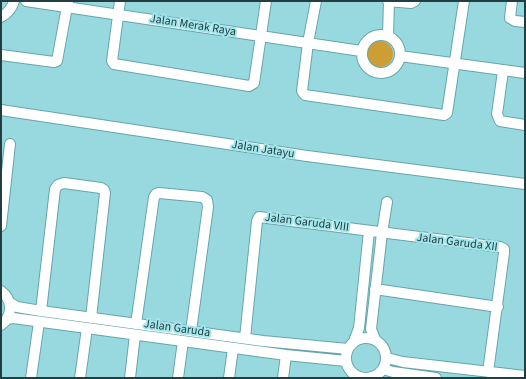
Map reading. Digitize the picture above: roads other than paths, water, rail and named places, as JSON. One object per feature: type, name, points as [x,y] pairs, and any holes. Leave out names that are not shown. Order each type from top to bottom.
[{"type":"street","name":"Jalan Merak Raya","points":[[1,17],[7,13],[13,4],[25,1],[67,4],[118,15],[361,51]]},
{"type":"street","points":[[120,1],[112,61],[114,64],[249,86],[254,83],[266,1]]},
{"type":"street","points":[[316,1],[308,43],[302,91],[307,96],[442,115],[447,113],[464,1]]},
{"type":"street","points":[[388,36],[389,1],[411,3],[415,1]]},
{"type":"street","points":[[512,1],[510,18],[515,21],[525,22]]},
{"type":"street","points":[[1,55],[54,62],[57,61],[67,4]]},
{"type":"street","points":[[379,34],[388,36],[395,40],[400,48],[400,56],[398,63],[394,68],[382,74],[375,73],[368,69],[364,64],[361,51],[364,43],[371,37],[379,34]]},
{"type":"street","points":[[400,56],[525,73]]},
{"type":"street","points":[[503,70],[497,118],[502,122],[525,125]]},
{"type":"street","name":"Jalan Jatayu","points":[[1,110],[307,156],[525,184]]},
{"type":"street","points":[[1,226],[4,170],[10,144]]},
{"type":"street","points":[[41,311],[55,189],[58,185],[64,183],[102,188],[105,193],[91,318]]},
{"type":"street","points":[[136,324],[154,197],[159,193],[202,197],[207,200],[208,207],[191,331]]},
{"type":"street","points":[[370,231],[359,328],[351,345],[346,361],[352,373],[365,378],[378,374],[383,369],[387,358],[385,350],[375,339],[371,329],[387,202]]},
{"type":"street","name":"Jalan Garuda VIII","points":[[245,338],[257,221],[259,217],[382,233]]},
{"type":"street","name":"Jalan Garuda XII","points":[[382,233],[503,248],[504,254],[498,307],[488,372]]},
{"type":"street","points":[[366,265],[378,267]]},
{"type":"street","points":[[376,289],[498,307]]},
{"type":"street","points":[[1,291],[7,297],[10,311],[4,322]]},
{"type":"street","name":"Jalan Garuda","points":[[9,302],[16,307],[41,311],[262,341],[351,345]]},
{"type":"street","points":[[361,308],[373,309]]},
{"type":"street","name":"Jalan Garuda","points":[[4,322],[13,318],[286,355],[346,361]]},
{"type":"street","points":[[110,331],[112,320]]},
{"type":"street","points":[[31,378],[39,322]]},
{"type":"street","points":[[80,378],[87,328]]},
{"type":"street","points":[[206,344],[208,333]]},
{"type":"street","points":[[130,378],[135,334]]},
{"type":"street","points":[[351,345],[365,337],[375,339]]},
{"type":"street","points":[[178,378],[183,341]]},
{"type":"street","points":[[261,351],[262,341]]},
{"type":"street","points":[[229,378],[234,348]]},
{"type":"street","points":[[283,378],[286,355]]},
{"type":"street","points":[[387,358],[463,374],[488,372],[525,376]]},
{"type":"street","points":[[383,369],[393,372],[436,378]]}]
